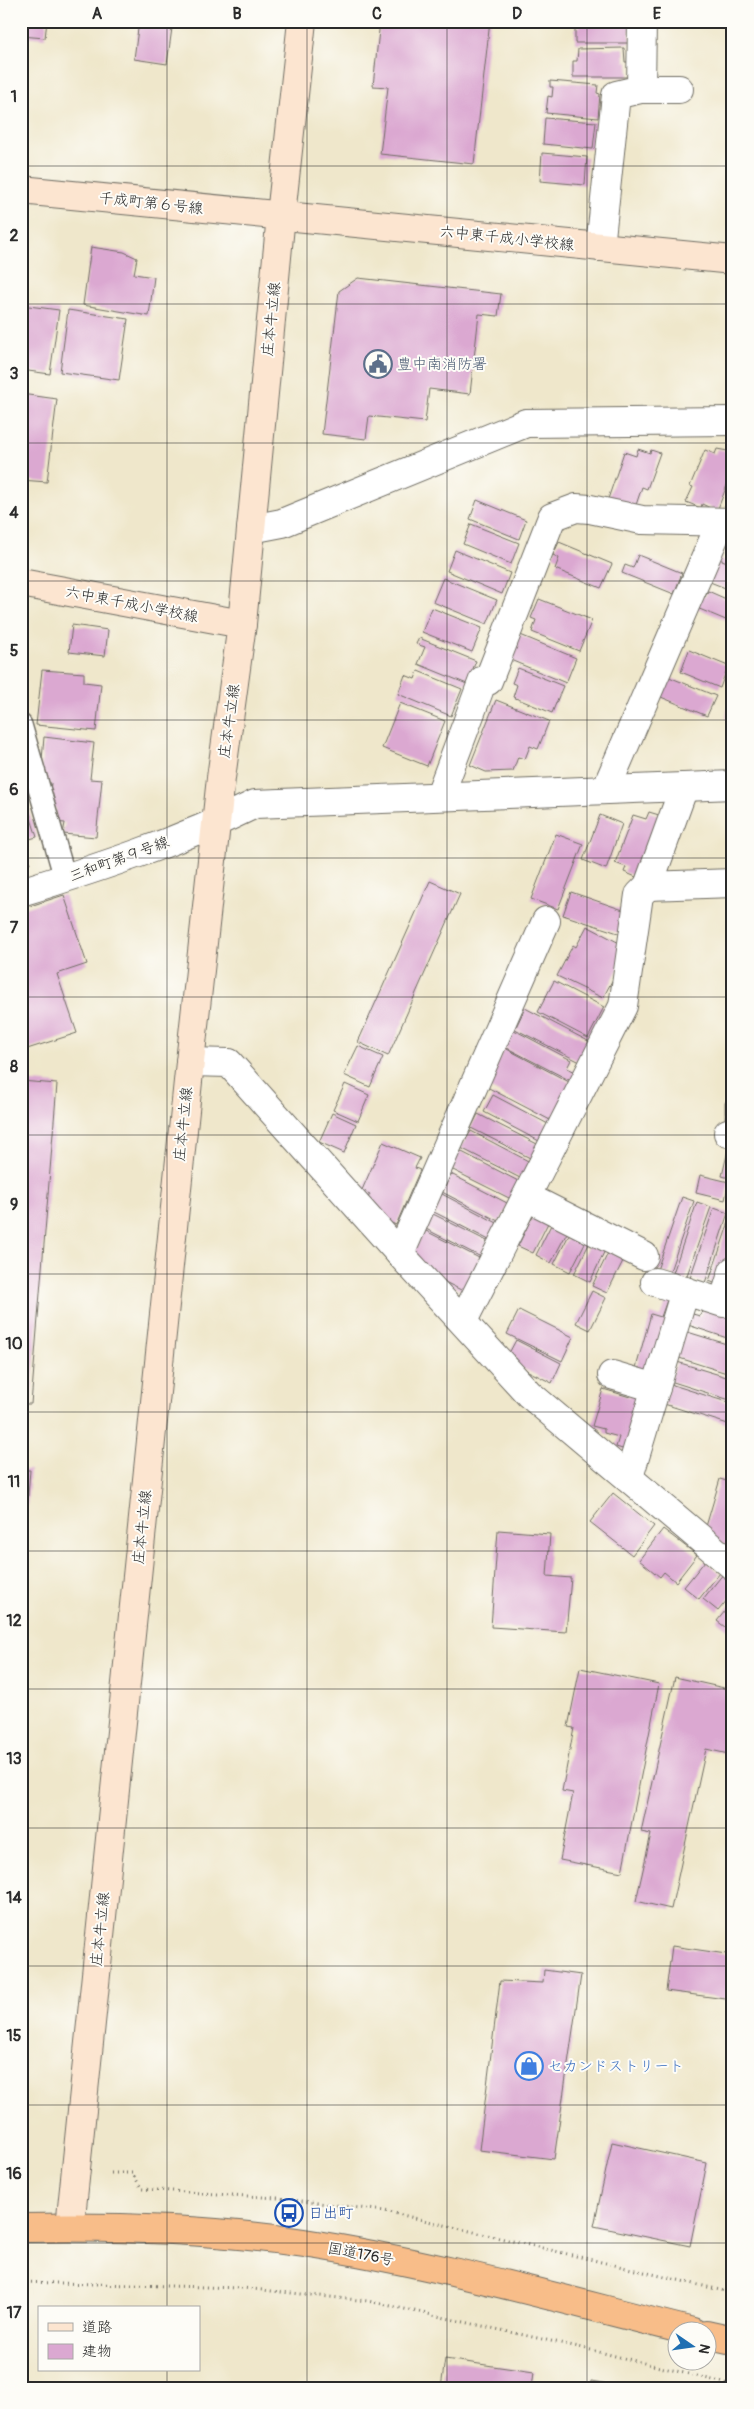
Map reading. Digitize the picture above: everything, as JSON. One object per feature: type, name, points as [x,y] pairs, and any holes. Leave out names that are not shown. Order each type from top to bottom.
[{"type":"highway","name":"国道176号","points":[[21,2228],[70,2227],[194,2232],[303,2243],[405,2262],[666,2325]]},
{"type":"highway","points":[[716,2337],[733,2341]]},
{"type":"main road","name":"庄本牛立線","points":[[70,2227],[190,1062],[216,824],[242,624],[281,215],[302,21]]},
{"type":"main road","name":"千成町第６号線","points":[[21,190],[281,215]]},
{"type":"main road","name":"六中東千成小学校線","points":[[281,215],[733,260]]},
{"type":"main road","name":"六中東千成小学校線","points":[[21,583],[242,624]]},
{"type":"street","points":[[641,89],[642,21]]},
{"type":"street","points":[[600,247],[616,95],[641,89],[680,88]]},
{"type":"street","points":[[250,529],[282,523],[526,423],[733,421]]},
{"type":"street","points":[[440,795],[483,680],[488,682],[552,517],[576,508],[590,509],[642,520],[727,522],[606,789]]},
{"type":"street","name":"三和町第９号線","points":[[21,892],[66,878],[216,824],[255,804],[440,795],[733,785]]},
{"type":"street","points":[[463,1321],[624,1006],[639,895],[648,886],[684,787]]},
{"type":"street","points":[[648,886],[733,883]]},
{"type":"street","points":[[400,1254],[546,922]]},
{"type":"street","points":[[190,1062],[230,1063],[400,1254],[529,1394],[733,1566]]},
{"type":"street","points":[[526,1197],[644,1256]]},
{"type":"street","points":[[655,1282],[723,1303],[733,1271]]},
{"type":"street","points":[[629,1477],[685,1292]]},
{"type":"street","points":[[612,1375],[656,1388]]},
{"type":"lane","points":[[21,724],[66,878]]},
{"type":"path","points":[[21,2282],[243,2288],[368,2301],[583,2348],[733,2385]]},
{"type":"building","points":[[21,21],[47,21],[45,38],[21,36]]},
{"type":"building","points":[[139,21],[173,21],[167,64],[134,59]]},
{"type":"building","points":[[380,21],[490,21],[474,164],[380,154],[388,87],[373,86]]},
{"type":"building","points":[[580,21],[630,21],[630,43],[575,43],[575,27],[580,27]]},
{"type":"building","points":[[652,21],[690,21],[690,28],[652,28]]},
{"type":"building","points":[[696,21],[733,21],[733,24],[696,24]]},
{"type":"building","points":[[624,48],[625,62],[628,62],[629,77],[573,77],[573,61],[577,61],[578,49]]},
{"type":"building","points":[[550,81],[598,85],[597,93],[600,94],[598,118],[546,113],[548,96],[552,97],[553,87],[550,87]]},
{"type":"building","points":[[545,118],[596,122],[593,149],[543,144]]},
{"type":"building","points":[[542,153],[587,157],[585,185],[540,181]]},
{"type":"building","points":[[91,247],[124,252],[137,258],[134,274],[154,277],[149,316],[83,305]]},
{"type":"building","points":[[358,278],[501,294],[498,316],[479,314],[470,394],[429,389],[425,422],[369,416],[366,439],[322,434],[339,291]]},
{"type":"building","points":[[21,305],[59,310],[50,374],[21,370]]},
{"type":"building","points":[[68,310],[128,319],[119,380],[60,372]]},
{"type":"building","points":[[21,394],[57,399],[47,482],[21,480]]},
{"type":"building","points":[[638,449],[650,453],[651,450],[660,453],[647,489],[642,487],[635,508],[608,499],[624,452],[636,456]]},
{"type":"building","points":[[717,449],[733,452],[733,476],[731,475],[717,511],[702,504],[701,508],[686,502],[693,487],[690,486],[705,450],[715,454]]},
{"type":"building","points":[[477,500],[526,520],[519,539],[470,519]]},
{"type":"building","points":[[471,524],[519,543],[511,564],[463,544]]},
{"type":"building","points":[[559,542],[612,564],[601,588],[555,569],[559,558],[553,555]]},
{"type":"building","points":[[455,550],[510,573],[502,594],[447,571]]},
{"type":"building","points":[[638,555],[682,573],[674,594],[622,573],[625,565],[633,568]]},
{"type":"building","points":[[719,559],[733,564],[733,591],[710,582]]},
{"type":"building","points":[[443,578],[497,600],[487,624],[433,602]]},
{"type":"building","points":[[708,591],[733,602],[733,623],[697,608],[701,596],[705,597]]},
{"type":"building","points":[[539,599],[592,620],[579,651],[532,632],[536,620],[531,618]]},
{"type":"building","points":[[432,608],[482,628],[472,652],[422,632]]},
{"type":"building","points":[[72,625],[108,630],[105,656],[69,652]]},
{"type":"building","points":[[518,634],[576,658],[566,683],[508,659]]},
{"type":"building","points":[[419,638],[476,661],[467,684],[418,664],[425,647],[416,644]]},
{"type":"building","points":[[689,650],[728,666],[720,688],[681,672]]},
{"type":"building","points":[[518,668],[563,686],[552,713],[513,697],[517,685],[512,683]]},
{"type":"building","points":[[42,670],[84,673],[84,682],[101,684],[96,731],[36,725]]},
{"type":"building","points":[[418,671],[462,689],[451,716],[398,694],[405,675],[415,679]]},
{"type":"building","points":[[669,677],[716,696],[707,716],[661,697]]},
{"type":"building","points":[[733,686],[733,720],[726,719]]},
{"type":"building","points":[[496,700],[549,721],[538,749],[530,746],[525,759],[518,757],[513,771],[486,772],[470,765]]},
{"type":"building","points":[[400,703],[445,721],[427,766],[382,748]]},
{"type":"building","points":[[44,737],[94,743],[90,779],[102,780],[96,837],[63,834],[65,823],[54,822],[56,808],[48,807],[51,783],[40,782]]},
{"type":"building","points":[[21,788],[37,837],[22,841],[30,863],[21,866]]},
{"type":"building","points":[[649,812],[659,815],[636,877],[624,872],[626,867],[615,863],[633,815],[646,819]]},
{"type":"building","points":[[600,815],[622,824],[606,869],[583,860]]},
{"type":"building","points":[[556,834],[583,844],[558,909],[531,899]]},
{"type":"building","points":[[430,881],[460,894],[388,1056],[358,1042]]},
{"type":"building","points":[[571,892],[629,912],[621,934],[563,915]]},
{"type":"building","points":[[64,895],[87,964],[57,974],[77,1033],[21,1051],[21,909]]},
{"type":"building","points":[[587,926],[625,946],[625,956],[603,998],[557,976],[573,945],[576,947]]},
{"type":"building","points":[[554,981],[604,1007],[588,1038],[538,1012]]},
{"type":"building","points":[[525,1008],[590,1042],[580,1062],[515,1029]]},
{"type":"building","points":[[514,1030],[571,1060],[567,1068],[578,1073],[573,1082],[505,1047]]},
{"type":"building","points":[[358,1046],[383,1057],[370,1087],[344,1075]]},
{"type":"building","points":[[505,1048],[571,1083],[552,1121],[485,1086]]},
{"type":"building","points":[[21,1081],[57,1084],[31,1404],[21,1404]]},
{"type":"building","points":[[345,1084],[369,1095],[358,1121],[333,1110]]},
{"type":"building","points":[[733,1089],[733,1119],[725,1119],[725,1103]]},
{"type":"building","points":[[493,1095],[550,1125],[541,1142],[484,1112]]},
{"type":"building","points":[[332,1113],[356,1124],[344,1153],[319,1142]]},
{"type":"building","points":[[478,1114],[541,1146],[534,1160],[471,1128]]},
{"type":"building","points":[[471,1131],[532,1163],[524,1180],[461,1148]]},
{"type":"building","points":[[383,1142],[420,1158],[415,1168],[420,1170],[396,1225],[383,1219],[367,1200],[370,1194],[362,1190]]},
{"type":"building","points":[[728,1150],[733,1151],[733,1179],[722,1176]]},
{"type":"building","points":[[460,1151],[522,1183],[513,1200],[451,1169]]},
{"type":"building","points":[[451,1174],[509,1204],[500,1222],[442,1192]]},
{"type":"building","points":[[700,1175],[729,1182],[725,1200],[696,1193]]},
{"type":"building","points":[[440,1193],[499,1224],[491,1241],[432,1211]]},
{"type":"building","points":[[682,1197],[694,1201],[669,1274],[657,1270]]},
{"type":"building","points":[[697,1202],[711,1207],[685,1281],[672,1276]]},
{"type":"building","points":[[714,1208],[728,1213],[705,1283],[690,1278]]},
{"type":"building","points":[[535,1211],[550,1219],[533,1253],[518,1246]]},
{"type":"building","points":[[431,1213],[491,1243],[483,1258],[424,1228]]},
{"type":"building","points":[[732,1213],[733,1256],[722,1286],[709,1281]]},
{"type":"building","points":[[553,1221],[569,1229],[551,1263],[536,1255]]},
{"type":"building","points":[[424,1230],[481,1259],[465,1292],[433,1276],[412,1255]]},
{"type":"building","points":[[571,1231],[587,1239],[570,1272],[554,1264]]},
{"type":"building","points":[[591,1240],[606,1248],[590,1282],[574,1274]]},
{"type":"building","points":[[609,1251],[624,1259],[607,1293],[592,1286]]},
{"type":"building","points":[[592,1291],[606,1298],[590,1330],[576,1323]]},
{"type":"building","points":[[667,1300],[676,1303],[653,1380],[634,1375],[651,1314],[661,1317]]},
{"type":"building","points":[[712,1307],[733,1313],[733,1340],[685,1324],[689,1313],[700,1316],[703,1309]]},
{"type":"building","points":[[519,1310],[573,1337],[562,1361],[507,1334]]},
{"type":"building","points":[[681,1330],[733,1346],[733,1375],[673,1356]]},
{"type":"building","points":[[516,1340],[561,1363],[552,1383],[514,1364],[517,1359],[508,1355]]},
{"type":"building","points":[[677,1362],[733,1379],[733,1401],[670,1381]]},
{"type":"building","points":[[670,1384],[733,1404],[728,1424],[664,1404]]},
{"type":"building","points":[[603,1389],[630,1397],[632,1389],[650,1395],[632,1452],[616,1447],[619,1437],[604,1433],[604,1429],[592,1426]]},
{"type":"building","points":[[21,1470],[30,1470],[26,1520],[21,1519]]},
{"type":"building","points":[[720,1479],[733,1483],[733,1528],[727,1546],[705,1530]]},
{"type":"building","points":[[613,1493],[654,1526],[632,1555],[590,1522]]},
{"type":"building","points":[[663,1529],[697,1555],[676,1582],[664,1572],[660,1577],[639,1560]]},
{"type":"building","points":[[498,1530],[550,1534],[547,1576],[571,1578],[566,1632],[491,1627]]},
{"type":"building","points":[[705,1561],[720,1573],[699,1599],[684,1587]]},
{"type":"building","points":[[724,1573],[733,1580],[733,1593],[718,1611],[703,1599]]},
{"type":"building","points":[[733,1601],[733,1633],[717,1621]]},
{"type":"building","points":[[580,1668],[659,1684],[622,1872],[560,1860],[573,1793],[562,1791],[574,1728],[568,1727]]},
{"type":"building","points":[[675,1677],[733,1690],[733,1755],[706,1749],[671,1909],[636,1901],[651,1834],[641,1832]]},
{"type":"building","points":[[672,1946],[733,1955],[733,2000],[666,1991]]},
{"type":"building","name":"セカンドストリート","points":[[544,1970],[581,1975],[554,2159],[479,2150],[500,1981],[543,1983]]},
{"type":"building","points":[[612,2142],[707,2163],[690,2246],[594,2226]]},
{"type":"building","points":[[445,2359],[534,2372],[532,2388],[441,2388]]},
{"type":"building","points":[[591,2381],[625,2387],[625,2388],[590,2388]]},
{"type":"building","points":[[21,2382],[58,2387],[58,2388],[21,2388]]},
{"type":"place","name":"豊中南消防署","points":[[378,364]]},
{"type":"place","name":"セカンドストリート","points":[[529,2066]]},
{"type":"place","name":"日出町","points":[[289,2213]]}]
